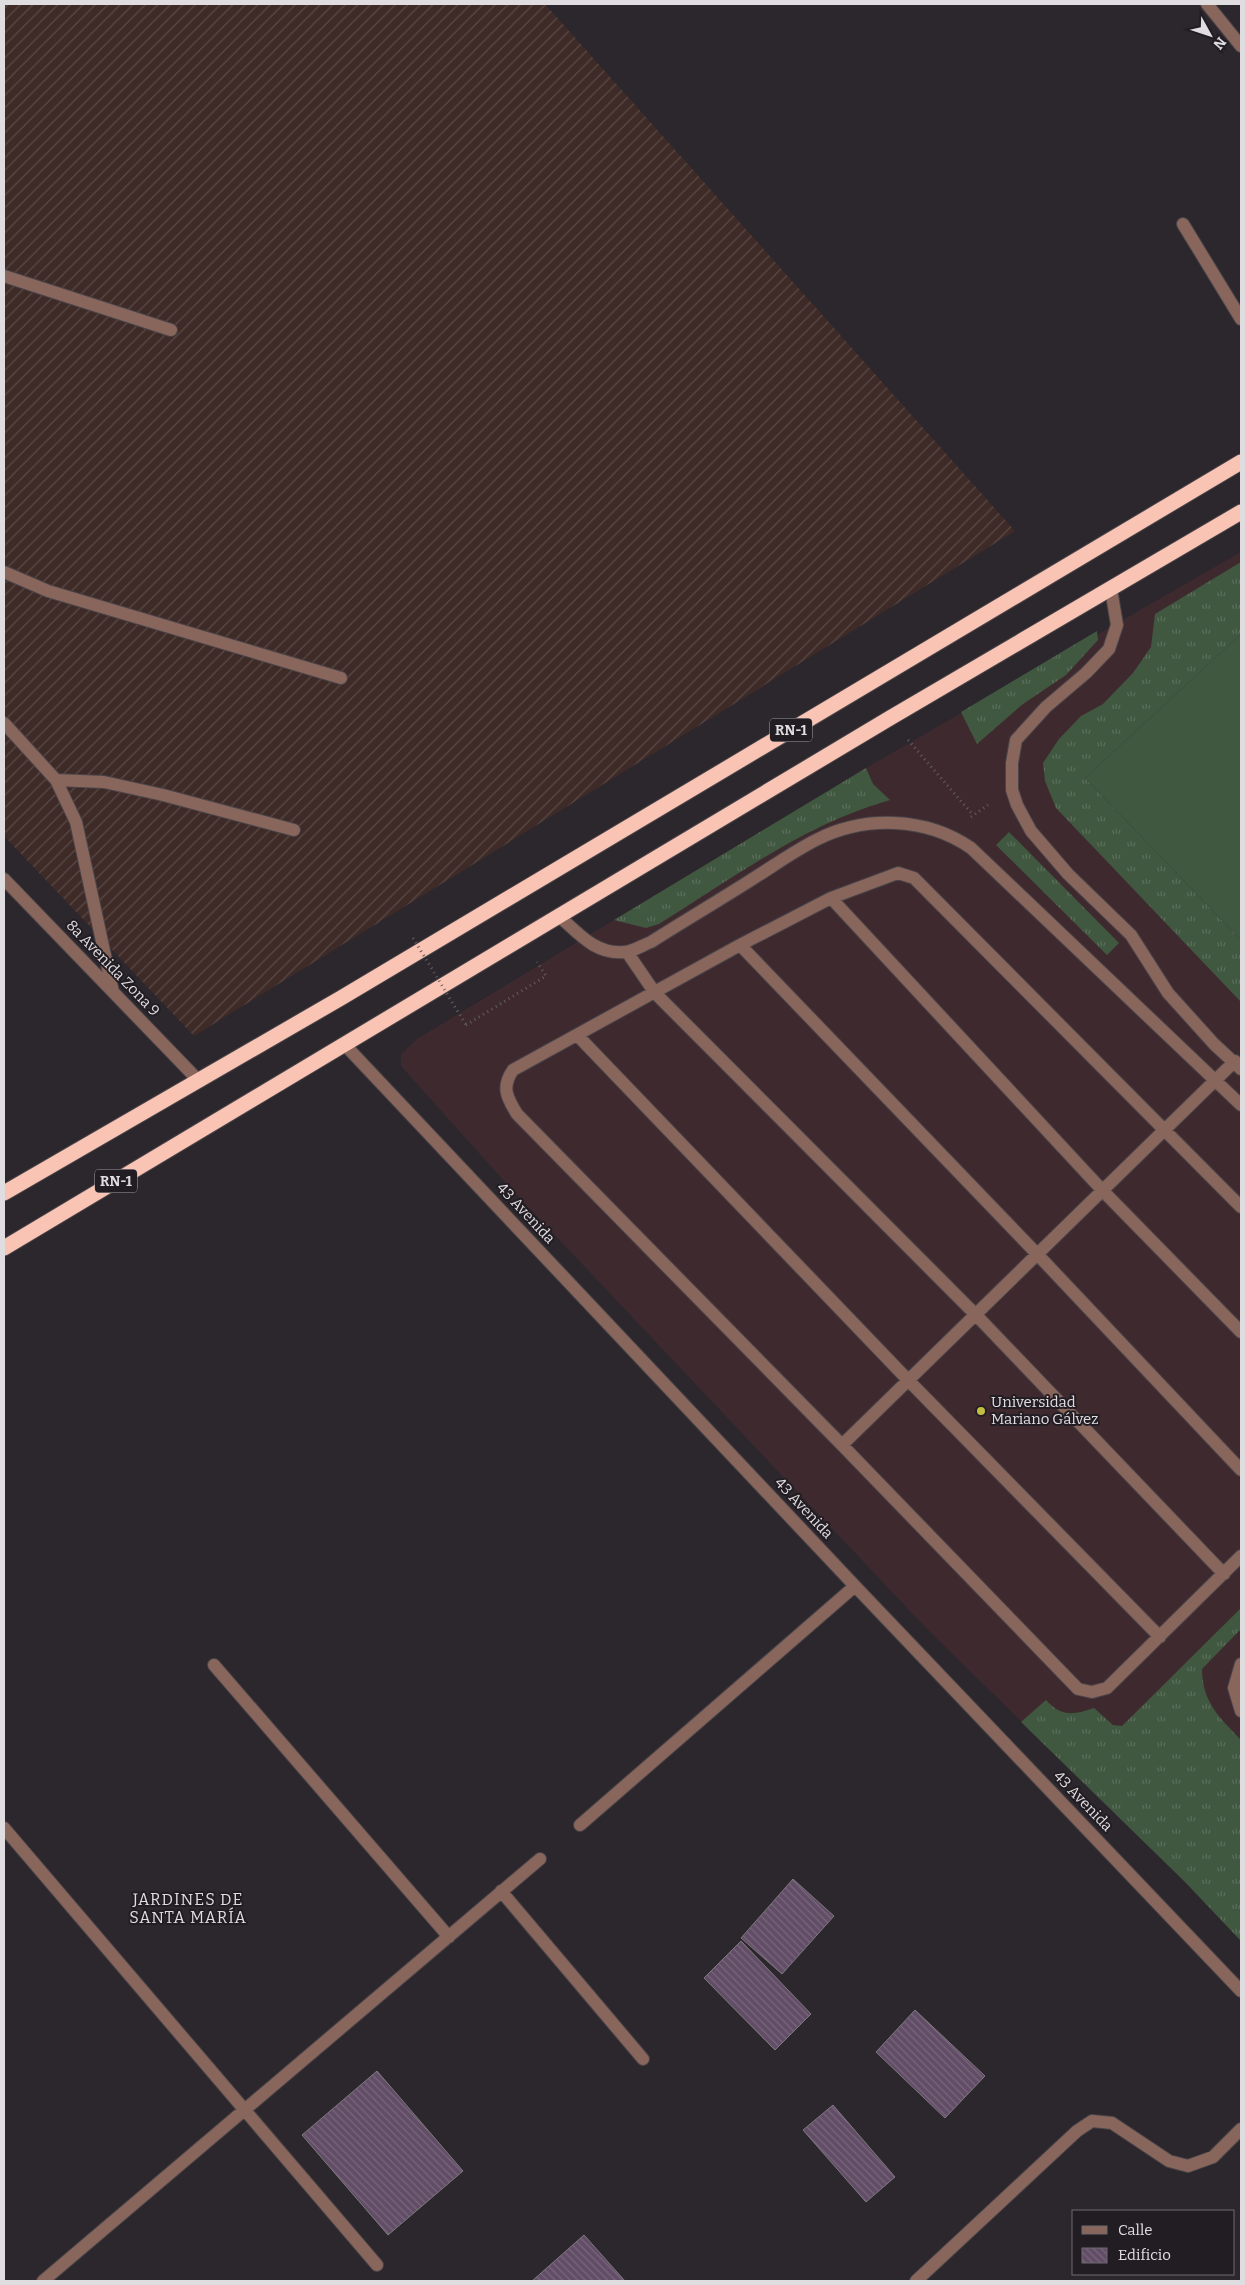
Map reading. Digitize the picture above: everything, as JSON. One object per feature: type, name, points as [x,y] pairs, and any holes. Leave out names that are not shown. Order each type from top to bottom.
[{"type":"highway","name":"RN-1","points":[[4,1193],[199,1081],[1241,462]]},
{"type":"highway","name":"RN-1","points":[[4,1248],[890,718],[1241,512]]},
{"type":"street","points":[[1207,4],[1241,46]]},
{"type":"street","points":[[1183,224],[1241,319]]},
{"type":"street","points":[[4,276],[171,330]]},
{"type":"street","points":[[4,572],[48,591],[341,678]]},
{"type":"street","points":[[842,1445],[1216,1080],[1238,1065],[1214,1044],[1168,993],[1131,935],[1068,874],[1032,831],[1017,805],[1012,790],[1012,763],[1016,740],[1046,707],[1086,673],[1110,649],[1117,625],[1111,589]]},
{"type":"street","points":[[4,723],[56,780],[76,822],[113,992]]},
{"type":"street","points":[[56,780],[104,782],[294,830]]},
{"type":"street","points":[[559,916],[592,945],[605,951],[627,952],[651,942],[816,840],[850,827],[873,823],[905,823],[938,830],[956,837],[972,848],[1241,1105]]},
{"type":"street","points":[[1241,1207],[1164,1132],[914,878],[898,874],[831,898],[740,945],[578,1036],[522,1064],[513,1070],[507,1078],[505,1089],[508,1100],[517,1114],[1078,1689],[1092,1692],[1107,1688],[1241,1556]]},
{"type":"street","name":"8a Avenida Zona 9","points":[[4,878],[199,1081]]},
{"type":"street","points":[[831,898],[1103,1191],[1241,1332]]},
{"type":"street","points":[[740,945],[1038,1255],[1241,1470]]},
{"type":"street","points":[[627,952],[655,993],[976,1315],[1224,1574]]},
{"type":"street","points":[[578,1036],[908,1380],[1160,1637]]},
{"type":"street","name":"43 Avenida","points":[[345,1045],[855,1586],[1241,1991]]},
{"type":"street","points":[[580,1824],[855,1586]]},
{"type":"street","points":[[1241,1664],[1234,1688],[1241,1711]]},
{"type":"street","points":[[214,1665],[448,1937]]},
{"type":"street","points":[[4,1828],[376,2265]]},
{"type":"street","points":[[43,2281],[540,1859]]},
{"type":"street","points":[[501,1891],[643,2059]]},
{"type":"street","points":[[916,2281],[1076,2131],[1092,2121],[1112,2123],[1169,2161],[1188,2166],[1213,2157],[1241,2129]]},
{"type":"path","points":[[890,718],[972,815]]},
{"type":"path","points":[[956,837],[972,815],[1012,790]]},
{"type":"path","points":[[413,938],[466,1025],[546,976]]},
{"type":"shaded area","points":[[4,4],[545,4],[1015,531],[194,1036],[4,836]]},
{"type":"shaded area","name":"Universidad Mariano Gálvez","points":[[1241,552],[1241,1941],[1185,1882],[926,1628],[515,1193],[401,1066],[401,1054],[417,1039],[866,768]]},
{"type":"green space","points":[[1241,562],[1241,634],[1085,778],[1241,940],[1241,1002],[1056,808],[1045,781],[1043,763],[1059,739],[1081,716],[1103,704],[1133,673],[1151,647],[1155,614]]},
{"type":"green space","points":[[1097,631],[1098,640],[1066,675],[1023,704],[977,744],[961,712]]},
{"type":"green space","points":[[1241,634],[1241,940],[1085,778]]},
{"type":"green space","points":[[866,768],[873,784],[890,800],[859,810],[799,838],[742,871],[659,924],[646,928],[614,920]]},
{"type":"green space","points":[[1009,832],[1119,943],[1107,955],[996,845]]},
{"type":"green space","points":[[1241,1608],[1241,1629],[1202,1669],[1205,1691],[1209,1700],[1219,1717],[1241,1740],[1241,1941],[1185,1882],[1021,1722],[1046,1700],[1057,1709],[1068,1713],[1094,1708],[1113,1725],[1122,1726]]},
{"type":"building","points":[[793,1879],[834,1916],[782,1974],[741,1938]]},
{"type":"building","points":[[741,1941],[811,2014],[775,2050],[704,1978]]},
{"type":"building","points":[[915,2010],[985,2076],[945,2118],[876,2052]]},
{"type":"building","points":[[377,2071],[463,2171],[388,2235],[302,2135]]},
{"type":"building","points":[[833,2105],[895,2177],[866,2202],[803,2130]]},
{"type":"building","points":[[584,2235],[625,2281],[532,2281]]},
{"type":"place","name":"Universidad Mariano Gálvez","points":[[981,1411]]},
{"type":"district","name":"JARDINES DE SANTA MARÍA","points":[[188,1908]]}]
